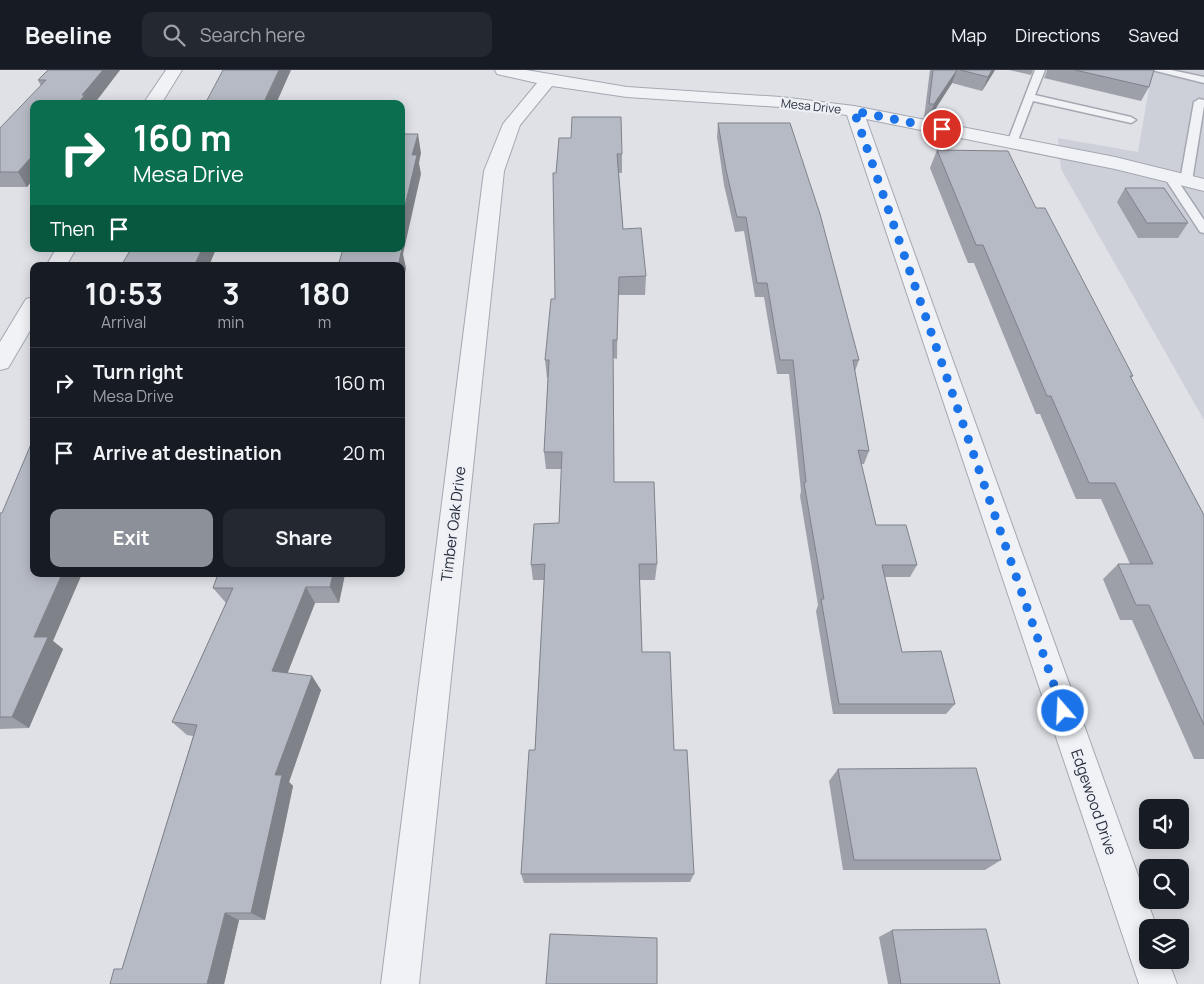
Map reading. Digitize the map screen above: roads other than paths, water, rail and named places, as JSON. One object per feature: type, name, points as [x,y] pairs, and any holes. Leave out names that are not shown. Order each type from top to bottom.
[{"type":"street","points":[[155,100],[174,70]]},
{"type":"street","name":"Mesa Drive","points":[[503,70],[548,80],[627,92],[780,102],[854,111],[1204,185]]},
{"type":"street","name":"Timber Oak Drive","points":[[400,984],[494,171],[505,138],[512,124],[548,80]]},
{"type":"street","name":"Edgewood Drive","points":[[854,111],[1139,929]]},
{"type":"street","points":[[0,362],[30,311]]},
{"type":"street","points":[[1152,969],[1158,984]]},
{"type":"lane","points":[[1012,143],[1040,70]]},
{"type":"lane","points":[[1157,70],[1204,80]]},
{"type":"lane","points":[[1030,97],[1131,120]]},
{"type":"lane","points":[[1204,103],[1198,102],[1192,146],[1178,179],[1204,229]]},
{"type":"lane","points":[[1192,146],[1204,149]]}]
